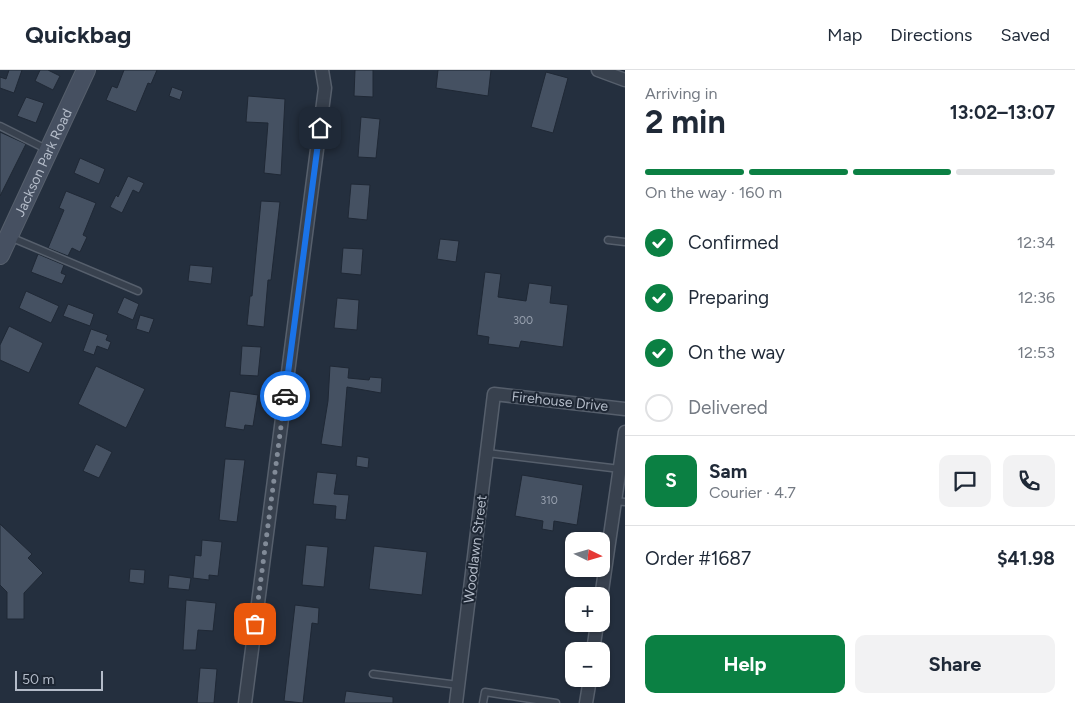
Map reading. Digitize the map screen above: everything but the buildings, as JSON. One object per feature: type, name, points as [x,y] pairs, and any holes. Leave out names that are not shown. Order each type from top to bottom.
[{"type":"main road","name":"Jackson Park Road","points":[[0,255],[86,70]]},
{"type":"street","points":[[245,703],[325,88],[322,70]]},
{"type":"street","points":[[598,70],[625,80]]},
{"type":"street","name":"Firehouse Drive","points":[[494,394],[625,409]]},
{"type":"street","name":"Woodlawn Street","points":[[456,703],[494,394]]},
{"type":"street","points":[[603,587],[620,502],[620,469],[625,432]]},
{"type":"street","points":[[586,703],[589,687]]},
{"type":"lane","points":[[0,126],[49,150]]},
{"type":"lane","points":[[9,237],[138,291]]},
{"type":"lane","points":[[608,240],[625,242]]},
{"type":"lane","points":[[487,454],[620,469]]},
{"type":"lane","points":[[373,674],[458,685]]},
{"type":"lane","points":[[483,703],[485,692],[556,703]]},
{"type":"way so far","points":[[255,624],[285,396]]},
{"type":"route","points":[[285,396],[320,128]]}]
